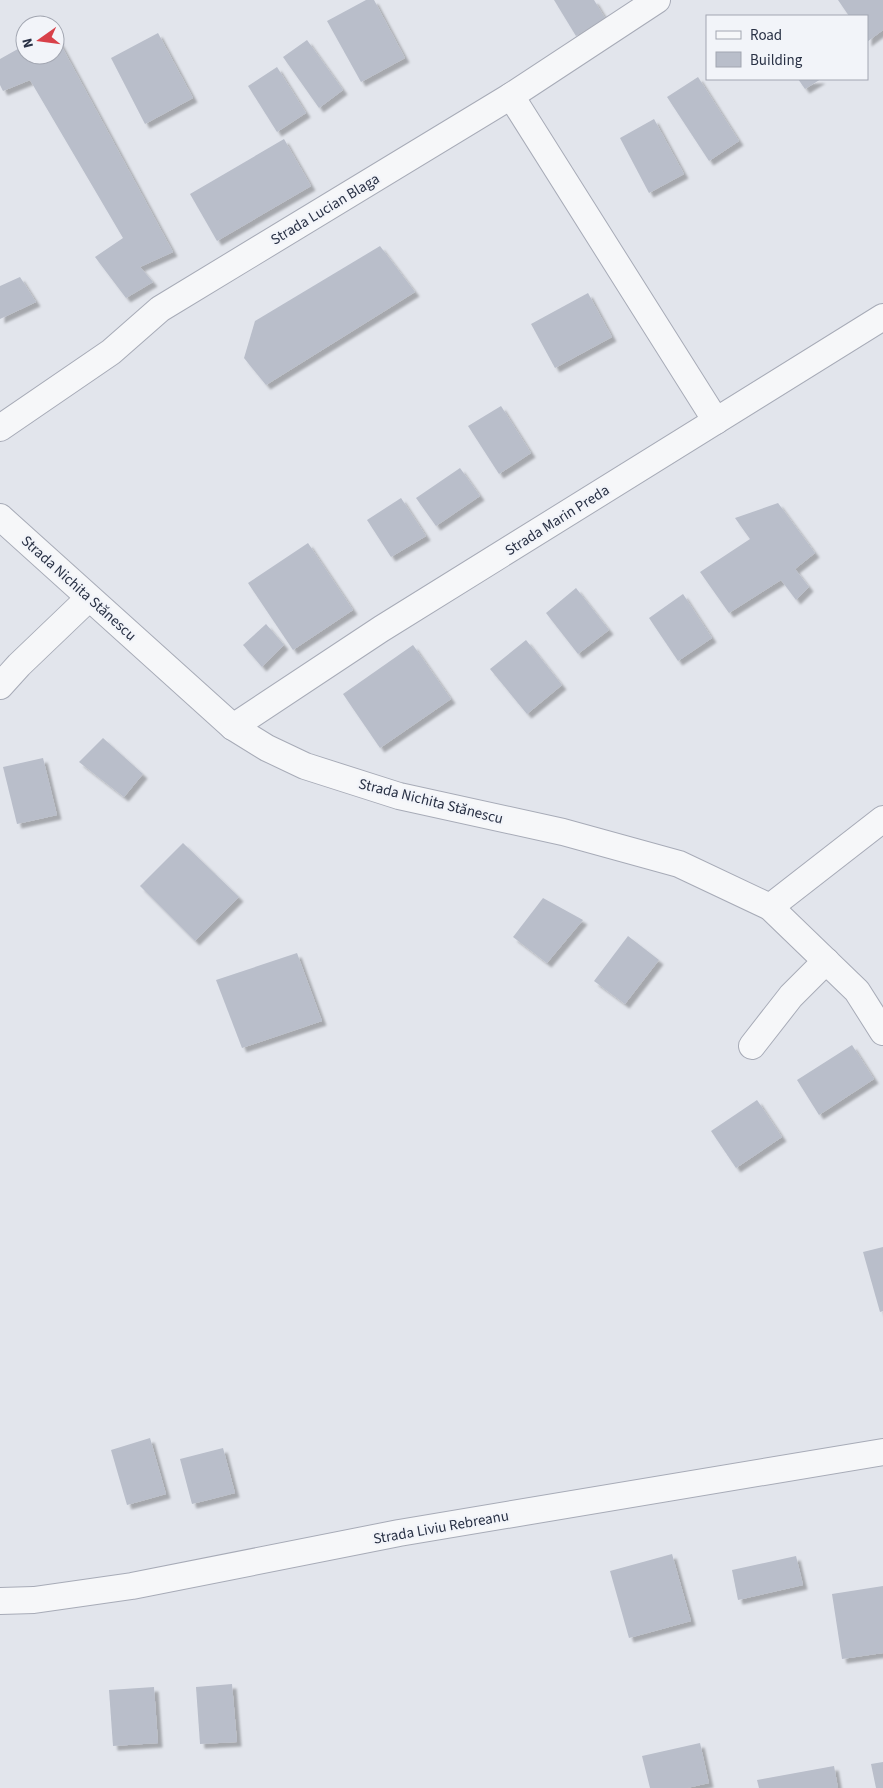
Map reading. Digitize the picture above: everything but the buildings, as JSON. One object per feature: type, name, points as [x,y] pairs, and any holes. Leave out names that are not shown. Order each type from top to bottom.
[{"type":"street","name":"Strada Lucian Blaga","points":[[0,428],[110,352],[160,309],[511,96],[657,0]]},
{"type":"street","points":[[511,96],[716,421]]},
{"type":"street","name":"Strada Marin Preda","points":[[233,727],[381,629],[883,317]]},
{"type":"street","name":"Strada Nichita Stănescu","points":[[0,517],[233,727],[268,748],[305,766],[399,796],[563,832],[679,864],[770,907],[856,990],[883,1032]]},
{"type":"street","points":[[0,686],[19,665],[89,598]]},
{"type":"street","points":[[770,907],[883,819]]},
{"type":"street","points":[[752,1046],[791,996],[826,961]]},
{"type":"street","name":"Strada Liviu Rebreanu","points":[[0,1601],[34,1600],[132,1586],[399,1533],[883,1452]]}]
